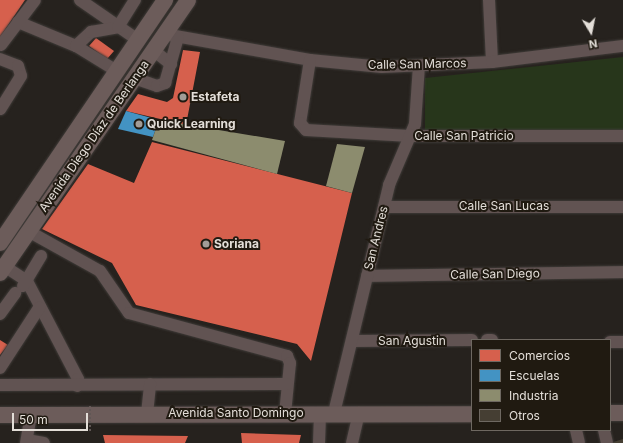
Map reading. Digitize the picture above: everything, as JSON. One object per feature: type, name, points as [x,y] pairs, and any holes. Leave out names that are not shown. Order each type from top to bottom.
[{"type":"main road","name":"Avenida Diego Díaz de Berlanga","points":[[0,243],[165,0]]},
{"type":"main road","name":"Avenida Diego Díaz de Berlanga","points":[[2,270],[153,50],[171,35],[188,0]]},
{"type":"main road","name":"Avenida Santo Domingo","points":[[0,415],[327,413],[471,414]]},
{"type":"main road","points":[[611,413],[623,413]]},
{"type":"street","points":[[1,45],[35,0]]},
{"type":"street","points":[[80,0],[138,40]]},
{"type":"street","points":[[76,46],[90,32],[118,27],[135,0]]},
{"type":"street","points":[[490,0],[492,62]]},
{"type":"street","points":[[18,22],[76,46],[117,71]]},
{"type":"street","points":[[134,78],[161,86],[171,64],[171,35]]},
{"type":"street","name":"Calle San Marcos","points":[[171,35],[310,60],[382,67],[492,62],[623,46]]},
{"type":"street","points":[[153,50],[171,64]]},
{"type":"street","points":[[0,59],[18,66],[21,76],[0,109]]},
{"type":"street","name":"Calle San Patricio","points":[[310,60],[300,123],[306,130],[410,136],[623,136]]},
{"type":"street","name":"San Andres","points":[[319,443],[327,413],[353,341],[367,276],[394,168],[410,136],[418,105],[419,66]]},
{"type":"street","name":"Calle San Lucas","points":[[384,207],[623,206]]},
{"type":"street","points":[[26,234],[100,271],[129,313],[287,356],[285,414]]},
{"type":"street","points":[[0,314],[24,287],[41,256]]},
{"type":"street","points":[[2,270],[24,287],[39,308],[78,379],[77,386]]},
{"type":"street","name":"Calle San Diego","points":[[367,276],[623,272]]},
{"type":"street","points":[[0,368],[39,308]]},
{"type":"street","name":"San Agustin","points":[[353,341],[471,340]]},
{"type":"street","points":[[611,342],[623,342]]},
{"type":"street","points":[[0,385],[77,386],[150,384],[287,384]]},
{"type":"street","points":[[147,414],[150,384]]},
{"type":"street","points":[[352,443],[359,413]]},
{"type":"street","points":[[31,415],[26,442],[44,443]]},
{"type":"street","points":[[576,431],[579,443]]},
{"type":"street","points":[[604,431],[607,443]]},
{"type":"path","points":[[90,406],[90,431]]},
{"type":"green space","points":[[623,57],[623,132],[425,132],[425,78]]},
{"type":"building: Comercios","points":[[0,0],[25,0],[0,37]]},
{"type":"building: Comercios","points":[[96,38],[114,51],[107,59],[89,46]]},
{"type":"building: Comercios","points":[[183,50],[200,52],[186,125],[126,111],[138,94],[167,102],[173,98]]},
{"type":"building: Comercios","name":"Soriana","points":[[152,142],[352,193],[311,361],[297,344],[136,305],[112,263],[42,229],[88,164],[134,183]]},
{"type":"building: Comercios","points":[[0,340],[8,345],[0,355]]},
{"type":"building: Comercios","points":[[241,433],[301,435],[299,443],[242,443]]},
{"type":"building: Comercios","points":[[103,435],[188,436],[185,443],[105,443]]},
{"type":"building: Escuelas","name":"Quick Learning","points":[[126,111],[159,120],[153,137],[118,129]]},
{"type":"building: Industria","points":[[159,120],[285,141],[277,174],[152,140]]},
{"type":"building: Industria","points":[[337,144],[365,147],[352,193],[326,186]]},
{"type":"building: Otros","points":[[623,439],[623,443],[610,443]]},
{"type":"place","name":"Estafeta","points":[[183,97]]},
{"type":"place","name":"Quick Learning","points":[[139,124]]},
{"type":"place","name":"Soriana","points":[[206,244]]}]
